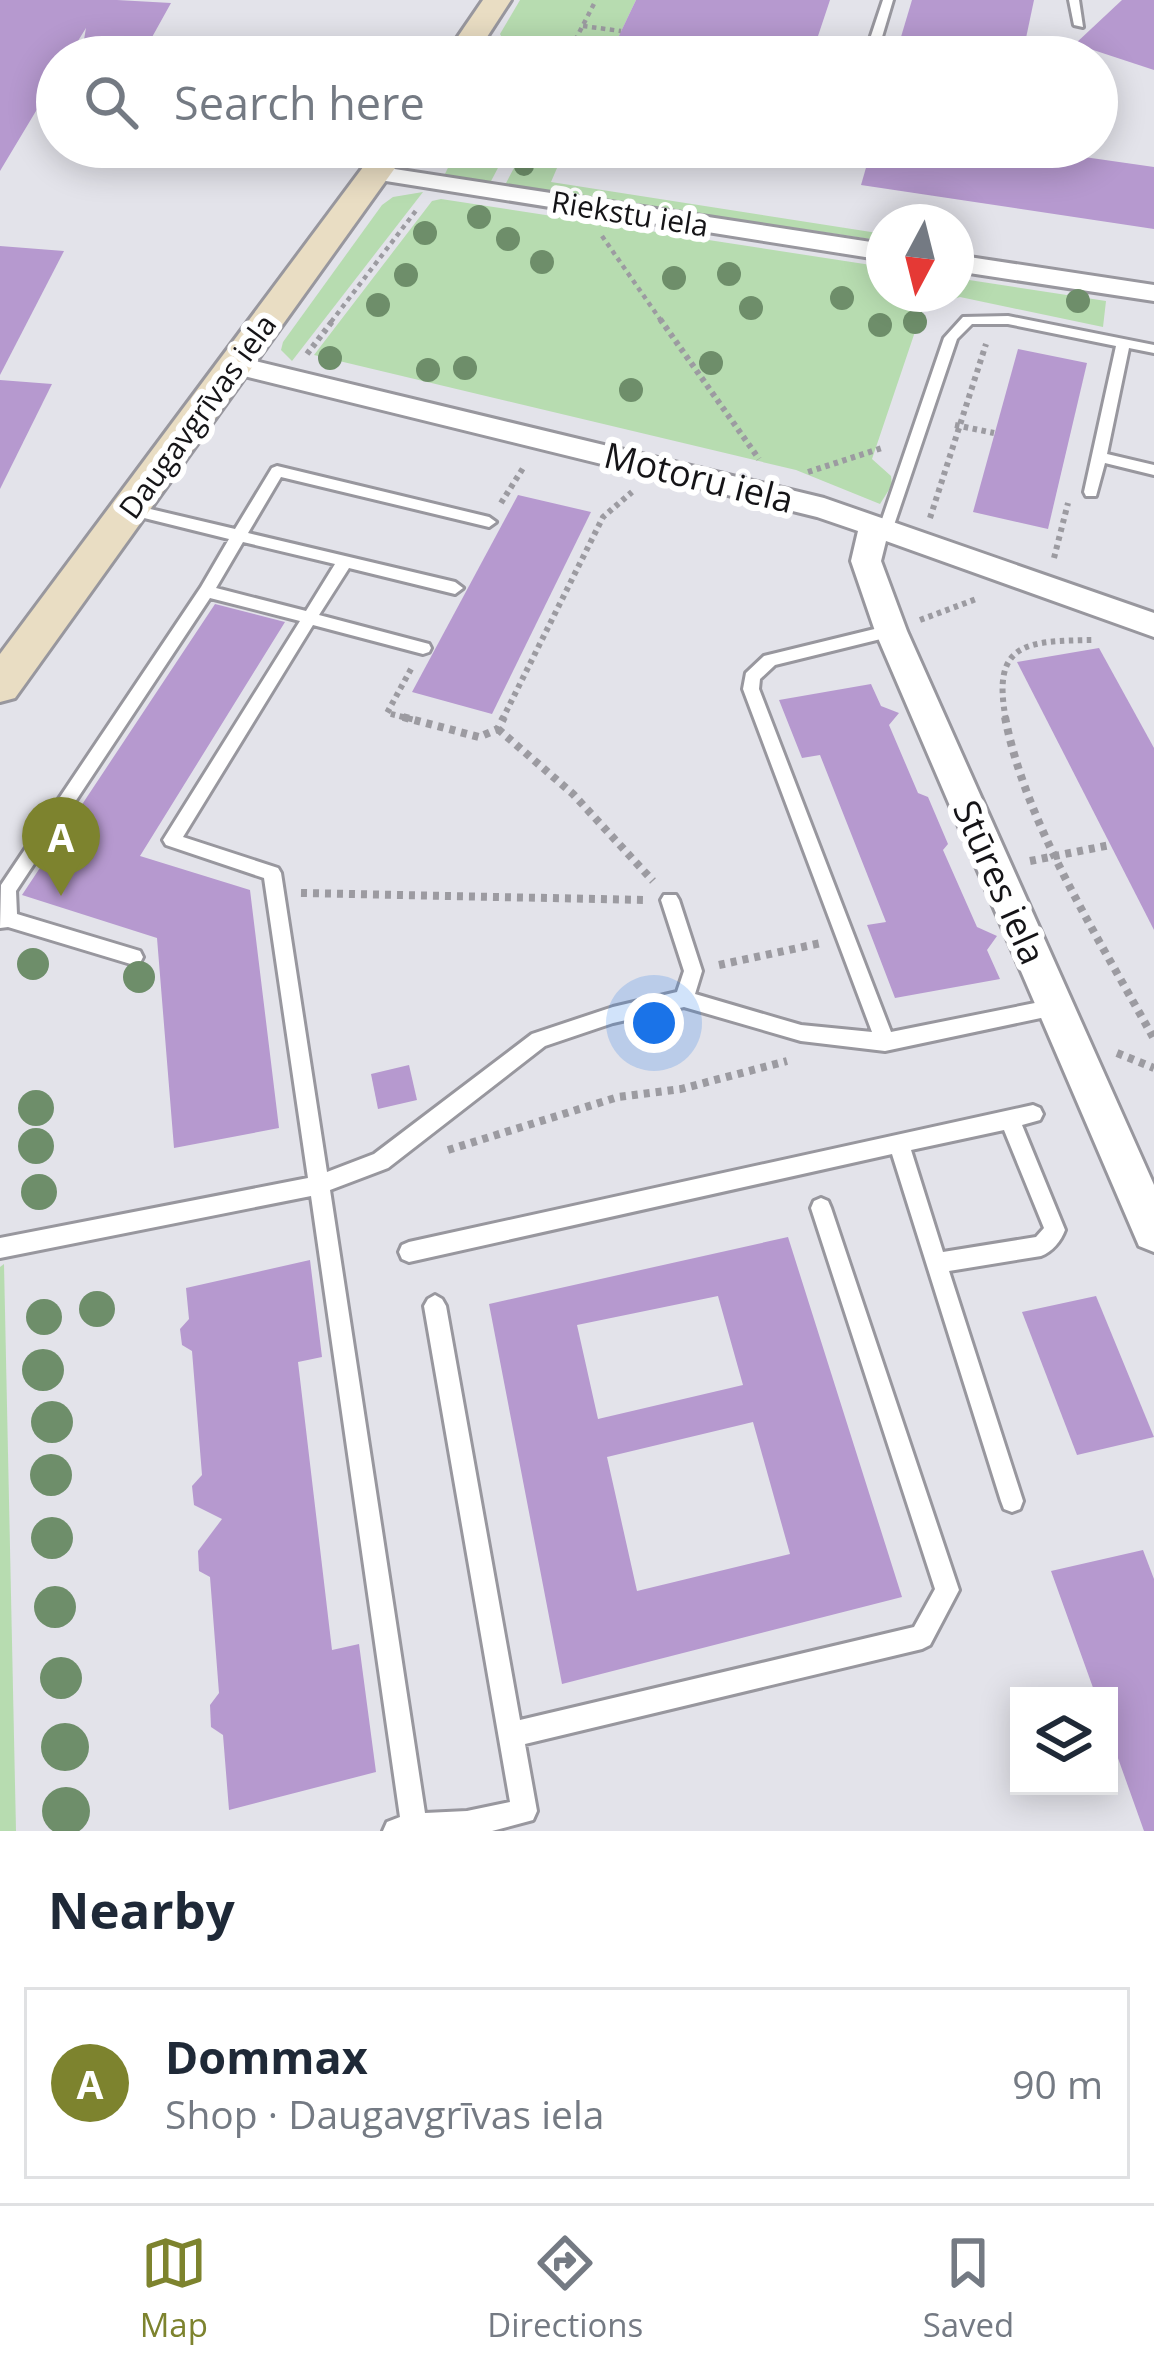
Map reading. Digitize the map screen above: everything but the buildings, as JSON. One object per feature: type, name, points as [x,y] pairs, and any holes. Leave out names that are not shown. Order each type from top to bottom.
[{"type":"main road","points":[[473,36],[497,0]]},
{"type":"main road","name":"Daugavgrīvas iela","points":[[0,686],[379,168]]},
{"type":"street","name":"Riekstu iela","points":[[420,168],[580,205],[866,248]]},
{"type":"street","points":[[974,265],[1154,293]]},
{"type":"street","name":"Motoru iela","points":[[234,365],[824,508],[1154,625]]},
{"type":"street","name":"Stūres iela","points":[[880,529],[866,561],[891,631],[1154,1232]]},
{"type":"lane","points":[[877,36],[888,0]]},
{"type":"lane","points":[[1074,0],[1079,25]]},
{"type":"lane","points":[[880,529],[921,436],[951,338],[968,320],[993,320],[1154,349]]},
{"type":"lane","points":[[1091,492],[1123,343]]},
{"type":"lane","points":[[1099,457],[1154,470]]},
{"type":"lane","points":[[134,957],[4,920],[8,890],[206,591],[277,471],[489,522]]},
{"type":"lane","points":[[129,509],[455,588]]},
{"type":"lane","points":[[345,561],[172,840],[272,873],[408,1829],[466,1824],[524,1811],[436,1306]]},
{"type":"lane","points":[[206,591],[422,648]]},
{"type":"lane","points":[[885,1042],[752,689],[752,677],[770,661],[891,631]]},
{"type":"lane","points":[[670,900],[693,971],[684,999]]},
{"type":"lane","points":[[0,1248],[319,1185],[381,1161],[539,1040],[613,1015],[684,999],[843,1040],[885,1042],[1054,1007]]},
{"type":"lane","points":[[409,1252],[1034,1114]]},
{"type":"lane","points":[[937,1263],[1041,1246],[1055,1230],[1010,1120]]},
{"type":"lane","points":[[898,1144],[1012,1501]]},
{"type":"lane","points":[[511,1735],[922,1637],[947,1590],[821,1208]]},
{"type":"path","points":[[578,36],[596,0]]},
{"type":"path","points":[[583,26],[621,31]]},
{"type":"path","points":[[286,377],[428,196]]},
{"type":"path","points":[[580,205],[764,466]]},
{"type":"path","points":[[928,525],[993,320]]},
{"type":"path","points":[[927,418],[994,434]]},
{"type":"path","points":[[797,475],[921,436]]},
{"type":"path","points":[[489,522],[542,438]]},
{"type":"path","points":[[422,648],[387,713],[479,737],[498,729],[603,517],[668,468]]},
{"type":"path","points":[[891,631],[1007,588],[1035,584]]},
{"type":"path","points":[[1112,638],[1033,642],[1008,657],[996,683],[1008,733],[1056,856],[1154,1039]]},
{"type":"path","points":[[498,729],[573,794],[670,900]]},
{"type":"path","points":[[994,868],[1110,845]]},
{"type":"path","points":[[275,892],[484,900],[670,900]]},
{"type":"path","points":[[693,971],[846,938]]},
{"type":"path","points":[[381,1161],[437,1154],[618,1097],[681,1089],[815,1054],[843,1040]]},
{"type":"green space","points":[[520,0],[636,0],[619,36],[500,34]]},
{"type":"green space","points":[[448,168],[498,168],[490,183],[444,176]]},
{"type":"green space","points":[[514,168],[557,168],[551,182],[866,231],[866,238],[505,185]]},
{"type":"green space","points":[[423,192],[292,361],[281,350],[283,342],[382,205],[393,197]]},
{"type":"green space","points":[[432,201],[866,264],[866,312],[922,312],[872,459],[891,476],[892,485],[880,504],[796,470],[314,355]]},
{"type":"green space","points":[[974,281],[1106,301],[1103,327],[974,300]]},
{"type":"green space","points":[[4,1264],[16,1831],[0,1831],[0,1267]]},
{"type":"place","name":"Dommax","points":[[61,896]]}]
